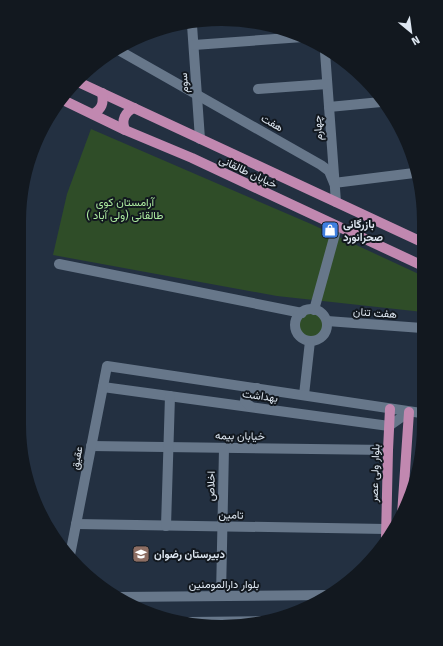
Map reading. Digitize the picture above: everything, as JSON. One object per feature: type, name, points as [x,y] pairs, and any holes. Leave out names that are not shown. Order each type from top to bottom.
[{"type":"main road","name":"خیابان طالقانی","points":[[82,84],[417,240]]},
{"type":"main road","points":[[93,114],[101,108],[103,103],[102,93]]},
{"type":"main road","name":"خیابان طالقانی","points":[[66,102],[125,130],[192,158],[417,263]]},
{"type":"main road","points":[[125,130],[123,126],[124,117],[134,108]]},
{"type":"main road","name":"بلوار ولی عصر","points":[[386,530],[390,409]]},
{"type":"main road","points":[[403,496],[409,412]]},
{"type":"street","name":"سوم","points":[[192,29],[200,139]]},
{"type":"street","points":[[194,45],[289,38]]},
{"type":"street","name":"هفت","points":[[123,53],[321,165],[329,171],[334,183]]},
{"type":"street","name":"چهارم","points":[[325,56],[336,202]]},
{"type":"street","points":[[258,89],[327,84]]},
{"type":"street","points":[[329,107],[377,102]]},
{"type":"street","points":[[334,183],[411,173]]},
{"type":"street","points":[[314,310],[337,227]]},
{"type":"street","points":[[59,264],[302,313]]},
{"type":"street","points":[[306,310],[314,310],[321,313],[327,321],[327,326],[323,336],[320,339],[310,341],[300,336],[297,332],[296,322],[306,310]]},
{"type":"street","name":"هفت تنان","points":[[327,321],[417,328]]},
{"type":"street","points":[[304,395],[310,341]]},
{"type":"street","name":"بهداشت","points":[[107,366],[417,413]]},
{"type":"street","name":"عقیق","points":[[71,549],[107,366]]},
{"type":"street","name":"بهداشت","points":[[103,387],[389,426]]},
{"type":"street","points":[[251,407],[245,401],[246,394],[252,389],[257,388]]},
{"type":"street","points":[[166,526],[170,396]]},
{"type":"street","points":[[389,426],[409,412]]},
{"type":"street","name":"خیابان بیمه","points":[[91,446],[388,450]]},
{"type":"street","name":"اخلاص","points":[[221,596],[224,448]]},
{"type":"street","name":"تامین","points":[[76,524],[222,526],[383,534]]},
{"type":"street","name":"بلوار دارالمومنین","points":[[129,597],[317,595]]},
{"type":"green space","name":"آرامستان کوی طالقانی (ولی آباد )","points":[[91,129],[311,224],[417,273],[417,311],[277,296],[53,255],[67,194]]},
{"type":"green space","points":[[312,311],[322,315],[326,325],[322,335],[312,339],[302,335],[298,325],[302,315]]},
{"type":"place","name":"بازرگانی صحرانورد","points":[[330,230]]},
{"type":"place","name":"دبیرستان رضوان","points":[[141,554]]}]
